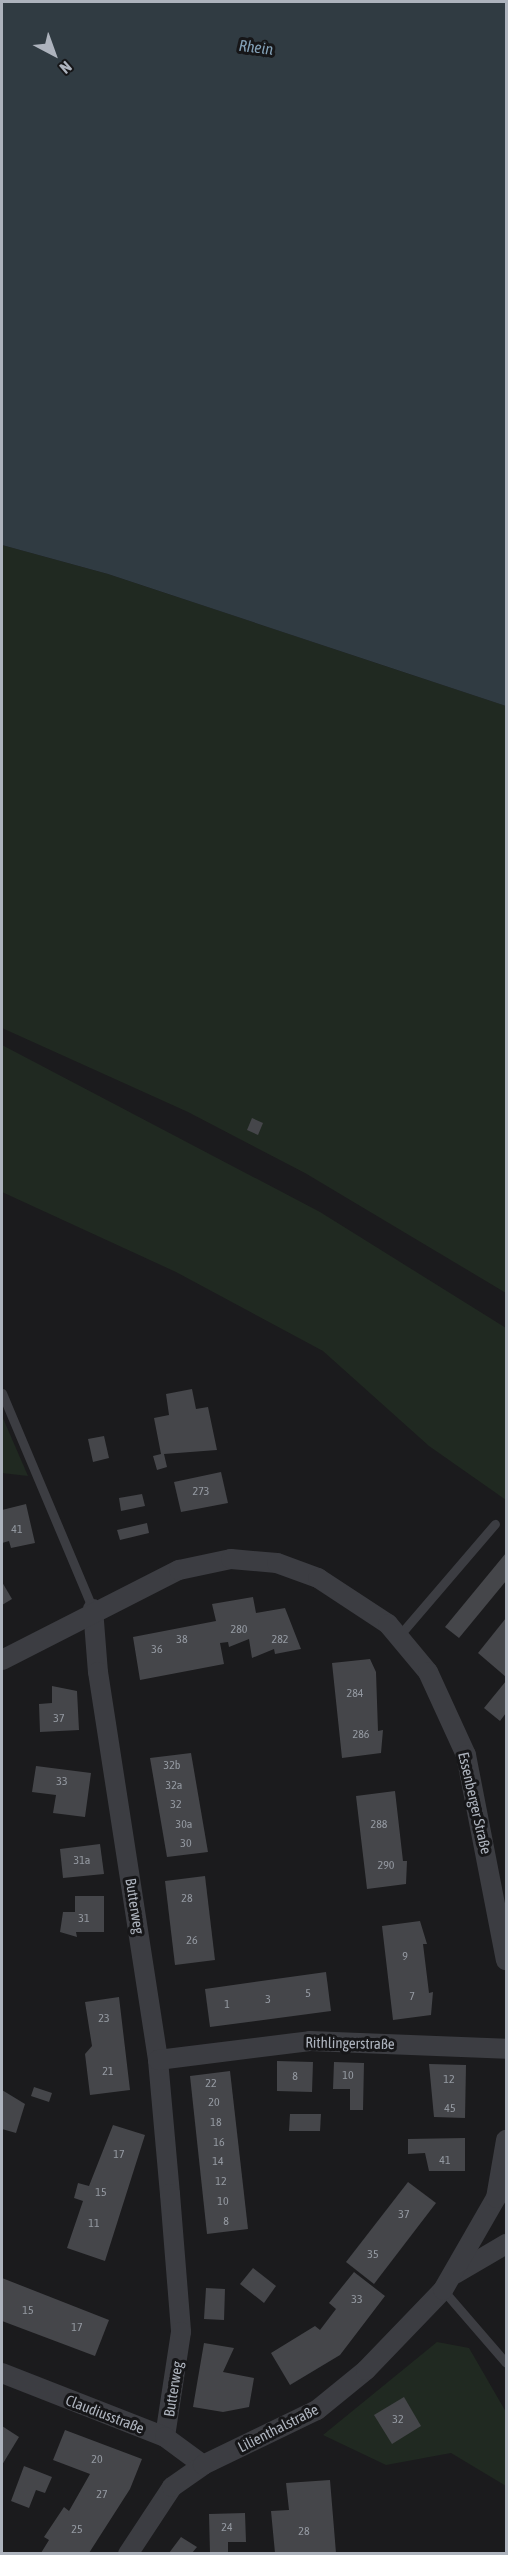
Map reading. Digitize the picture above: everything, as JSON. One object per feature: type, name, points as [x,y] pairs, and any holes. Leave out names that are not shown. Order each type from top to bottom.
[{"type":"street","name":"Essenberger Straße","points":[[2,1660],[93,1609],[179,1570],[231,1559],[277,1563],[328,1584],[398,1637],[428,1672],[466,1755],[507,1960]]},
{"type":"street","name":"Butterweg","points":[[93,1609],[158,2060],[181,2332],[165,2437]]},
{"type":"street","name":"Rithlingerstraße","points":[[158,2060],[310,2040],[507,2049]]},
{"type":"street","name":"Lilienthalstraße","points":[[128,2553],[172,2487],[203,2465],[317,2410],[366,2370],[449,2282],[501,2199],[507,2140]]},
{"type":"street","name":"Lilienthalstraße","points":[[449,2282],[507,2244]]},
{"type":"street","name":"Claudiusstraße","points":[[2,2373],[165,2437],[203,2465]]},
{"type":"lane","name":"Butterweg","points":[[2,1393],[93,1609]]},
{"type":"lane","points":[[398,1637],[495,1524]]},
{"type":"lane","points":[[449,2282],[507,2363]]},
{"type":"shaded area","points":[[2,545],[108,574],[506,706],[506,1293],[305,1173],[188,1112],[2,1028]]},
{"type":"shaded area","points":[[2,1045],[320,1212],[506,1328],[506,1500],[429,1446],[323,1351],[176,1272],[2,1192]]},
{"type":"shaded area","points":[[2,1416],[28,1476],[2,1473]]},
{"type":"shaded area","points":[[437,2342],[469,2348],[506,2412],[506,2486],[451,2453],[386,2465],[323,2435]]},
{"type":"water","name":"Rhein","points":[[2,2],[506,2],[506,706],[108,574],[2,545]]},
{"type":"building","points":[[252,1118],[263,1123],[258,1135],[247,1130]]},
{"type":"building","points":[[192,1389],[196,1409],[208,1407],[217,1450],[164,1454],[167,1467],[157,1470],[153,1456],[161,1454],[154,1418],[169,1415],[166,1394]]},
{"type":"building","points":[[104,1436],[109,1458],[93,1462],[88,1439]]},
{"type":"building","points":[[221,1472],[228,1503],[181,1512],[174,1482]]},
{"type":"building","points":[[142,1494],[145,1506],[121,1511],[119,1498]]},
{"type":"building","points":[[26,1504],[35,1543],[11,1548],[9,1541],[2,1543],[2,1510]]},
{"type":"building","points":[[147,1523],[149,1533],[120,1540],[117,1530]]},
{"type":"building","points":[[506,1553],[506,1581],[459,1638],[445,1627]]},
{"type":"building","points":[[2,1582],[12,1599],[2,1605]]},
{"type":"building","points":[[253,1597],[256,1613],[285,1608],[301,1649],[275,1654],[274,1649],[252,1658],[249,1639],[229,1647],[228,1642],[220,1643],[224,1664],[140,1680],[133,1637],[216,1621],[212,1604]]},
{"type":"building","points":[[506,1618],[506,1677],[478,1653]]},
{"type":"building","points":[[370,1659],[376,1672],[378,1731],[383,1730],[381,1753],[342,1758],[332,1663]]},
{"type":"building","points":[[506,1681],[506,1713],[500,1721],[484,1708]]},
{"type":"building","points":[[52,1686],[77,1691],[79,1730],[40,1732],[39,1704],[52,1703]]},
{"type":"building","points":[[191,1753],[208,1852],[167,1857],[150,1758]]},
{"type":"building","points":[[36,1766],[91,1773],[85,1817],[53,1813],[56,1795],[32,1792]]},
{"type":"building","points":[[395,1791],[403,1861],[407,1861],[406,1884],[367,1889],[356,1796]]},
{"type":"building","points":[[100,1844],[104,1874],[63,1878],[60,1849]]},
{"type":"building","points":[[205,1876],[215,1960],[175,1965],[165,1881]]},
{"type":"building","points":[[75,1896],[104,1896],[104,1932],[76,1932],[77,1937],[60,1932],[63,1912],[75,1912]]},
{"type":"building","points":[[420,1921],[427,1944],[423,1944],[429,1993],[433,1992],[431,2015],[393,2020],[382,1926]]},
{"type":"building","points":[[326,1972],[331,2011],[210,2027],[205,1989]]},
{"type":"building","points":[[119,1997],[130,2090],[90,2095],[85,2054],[92,2046],[85,2002]]},
{"type":"building","points":[[277,2061],[313,2062],[312,2092],[277,2091]]},
{"type":"building","points":[[334,2062],[364,2063],[363,2110],[350,2110],[350,2089],[333,2089]]},
{"type":"building","points":[[429,2064],[466,2065],[465,2118],[434,2117]]},
{"type":"building","points":[[230,2071],[248,2229],[207,2234],[190,2076]]},
{"type":"building","points":[[34,2087],[52,2093],[49,2102],[31,2096]]},
{"type":"building","points":[[2,2090],[25,2104],[16,2133],[2,2129]]},
{"type":"building","points":[[290,2114],[321,2114],[320,2131],[289,2131]]},
{"type":"building","points":[[113,2125],[145,2135],[105,2261],[67,2248],[83,2201],[74,2198],[78,2183],[89,2186]]},
{"type":"building","points":[[465,2138],[465,2171],[429,2171],[425,2153],[408,2154],[408,2139]]},
{"type":"building","points":[[408,2182],[436,2203],[374,2284],[346,2262]]},
{"type":"building","points":[[253,2268],[276,2286],[264,2303],[240,2284]]},
{"type":"building","points":[[354,2272],[385,2296],[340,2355],[290,2385],[271,2353],[315,2326],[320,2330],[336,2309],[329,2303]]},
{"type":"building","points":[[2,2278],[109,2320],[95,2356],[2,2321]]},
{"type":"building","points":[[206,2288],[225,2289],[224,2320],[204,2319]]},
{"type":"building","points":[[204,2343],[234,2348],[223,2372],[254,2378],[249,2407],[223,2412],[193,2407]]},
{"type":"building","points":[[404,2397],[421,2426],[392,2444],[374,2415]]},
{"type":"building","points":[[2,2426],[19,2437],[2,2465]]},
{"type":"building","points":[[65,2430],[142,2459],[130,2489],[89,2553],[41,2553],[49,2540],[44,2537],[64,2507],[69,2511],[90,2474],[53,2460]]},
{"type":"building","points":[[24,2466],[52,2477],[45,2493],[36,2490],[29,2508],[11,2501]]},
{"type":"building","points":[[330,2480],[336,2553],[275,2553],[271,2511],[289,2510],[286,2483]]},
{"type":"building","points":[[245,2513],[246,2542],[228,2542],[228,2553],[210,2553],[209,2514]]},
{"type":"building","points":[[181,2537],[197,2547],[192,2553],[169,2553]]}]
